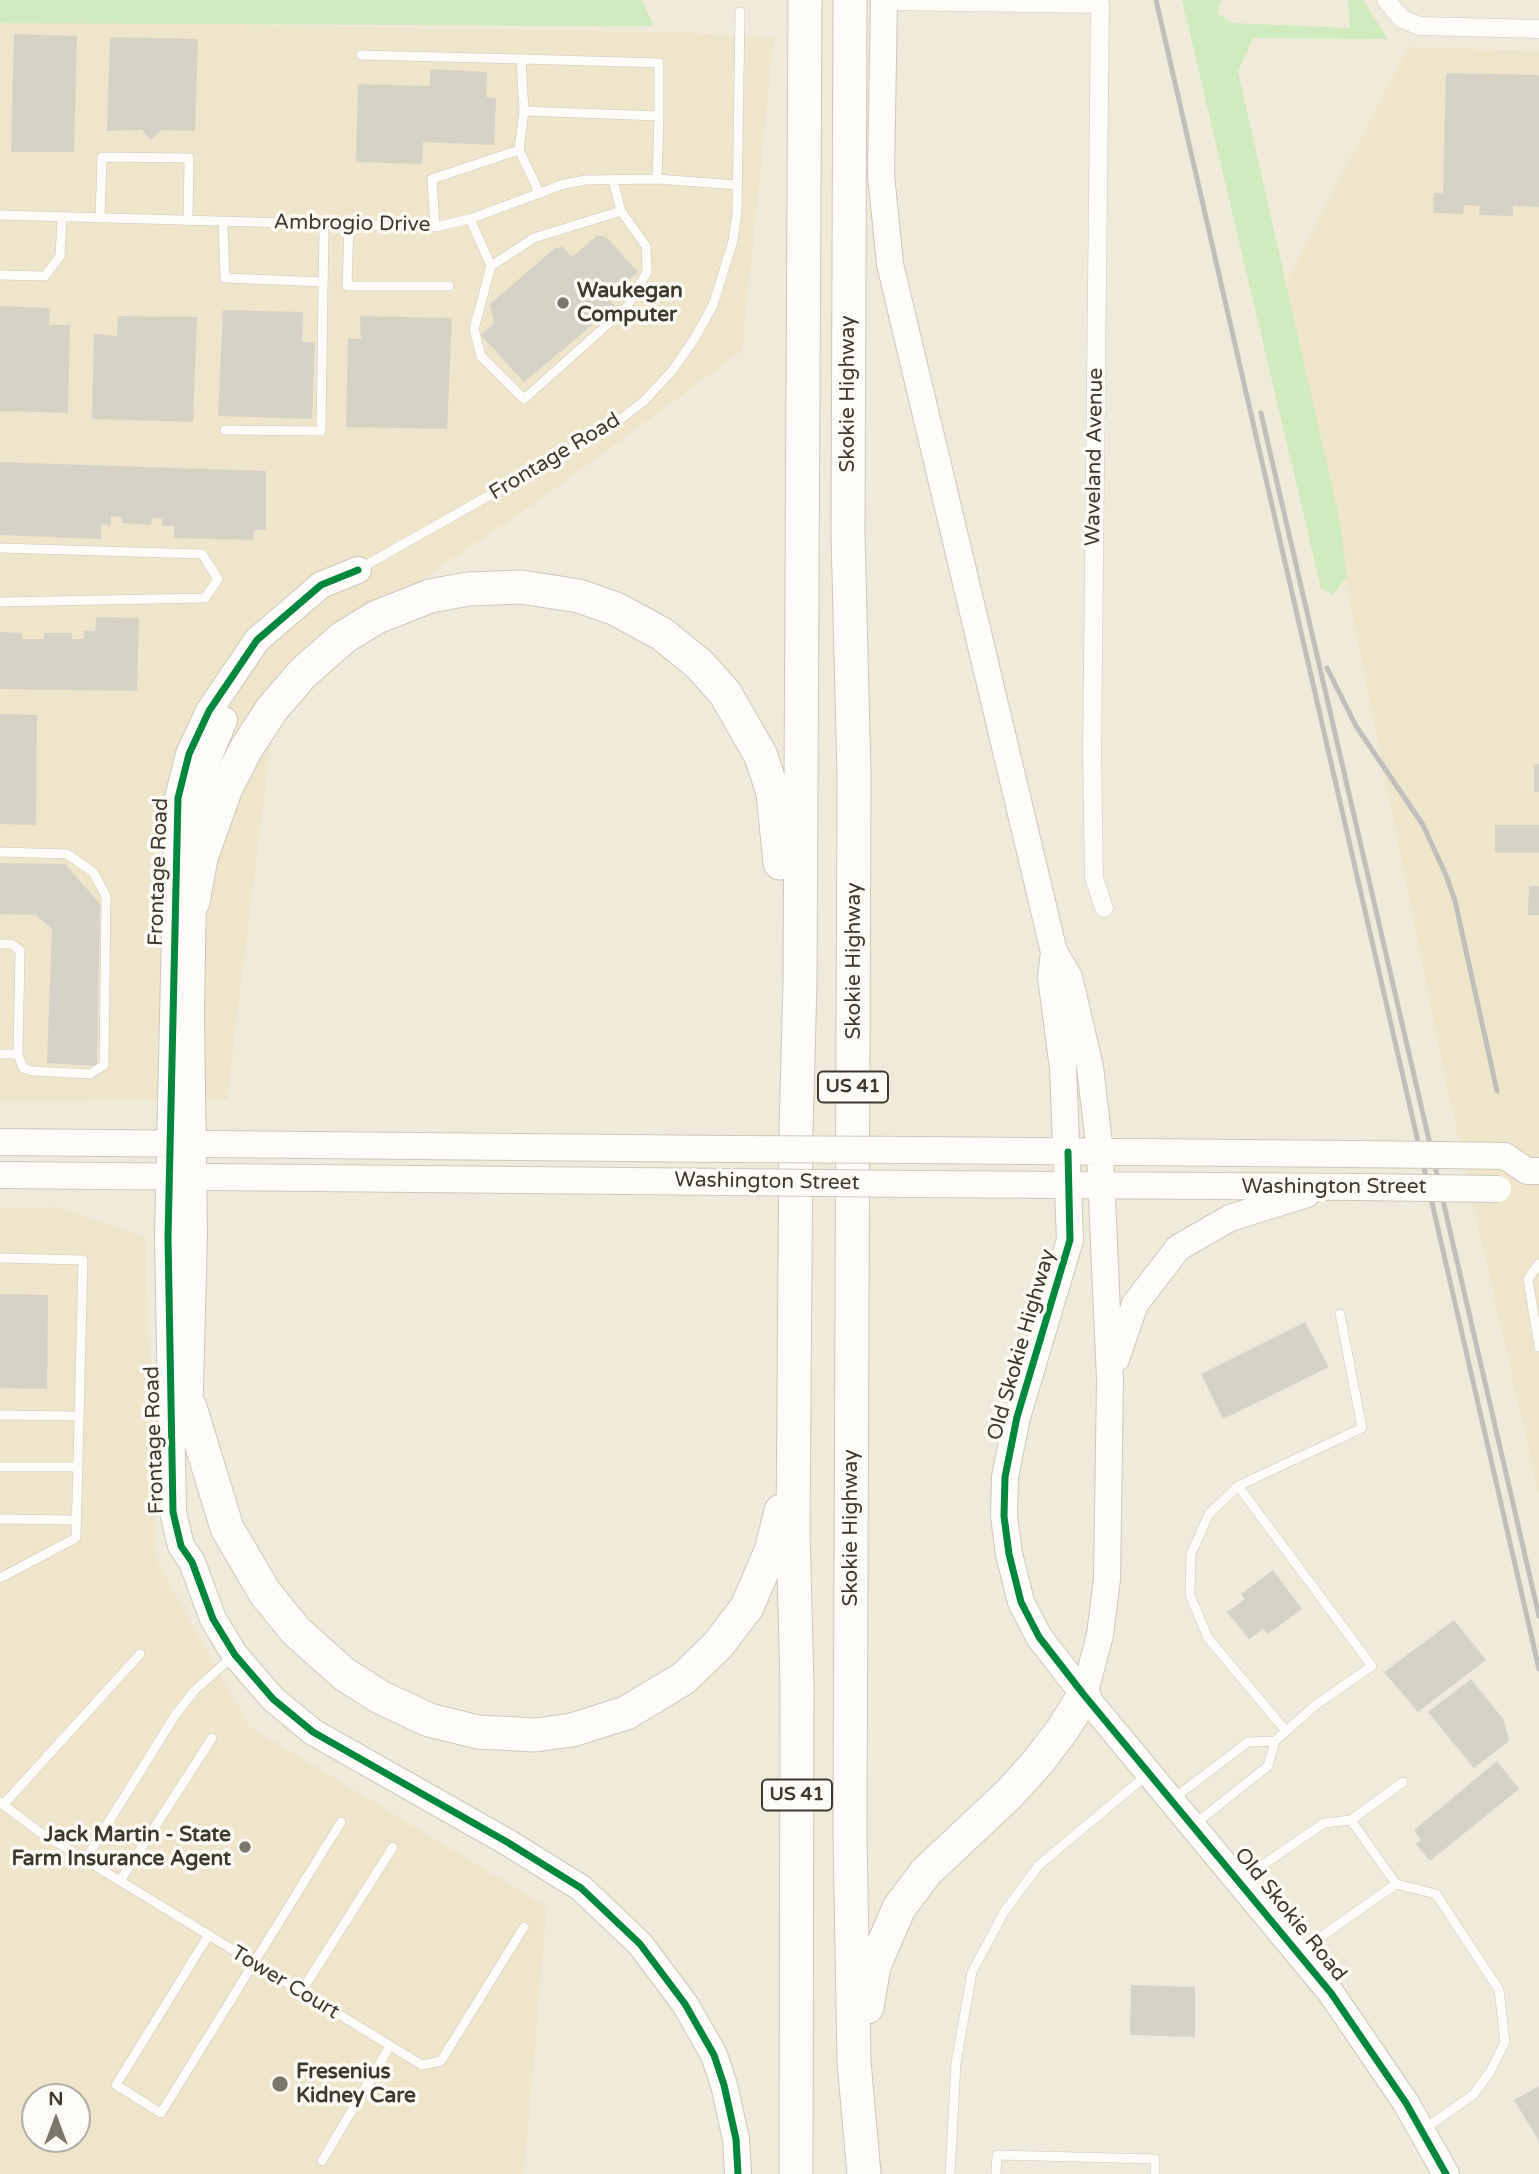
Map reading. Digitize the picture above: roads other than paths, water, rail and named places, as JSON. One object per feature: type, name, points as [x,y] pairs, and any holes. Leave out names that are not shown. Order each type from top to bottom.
[{"type":"highway","name":"US 41","points":[[796,2174],[794,1415],[800,982],[805,0]]},
{"type":"highway","name":"Skokie Highway","points":[[850,0],[848,533],[854,789],[850,1834],[854,2062],[864,2174]]},
{"type":"highway","points":[[193,902],[201,858],[226,788],[246,749],[272,709],[303,673],[344,637],[394,609],[430,596],[468,589],[521,587],[560,592],[615,609],[662,634],[699,664],[725,693],[746,725],[761,756],[773,793],[778,822],[796,1131]]},
{"type":"highway","points":[[190,1407],[227,1528],[265,1593],[296,1631],[344,1674],[380,1697],[429,1720],[478,1732],[506,1735],[572,1730],[626,1713],[684,1678],[718,1645],[747,1607],[771,1551],[785,1498],[794,1415]]},
{"type":"highway","points":[[877,2174],[868,2077],[867,1998],[886,1936],[899,1908],[926,1872],[1016,1786],[1063,1729],[1084,1695]]},
{"type":"main road","points":[[884,1],[881,175],[890,264],[1055,952],[1069,976],[1090,1067],[1100,1152],[1110,1380],[1107,1579],[1100,1635],[1084,1695]]},
{"type":"main road","name":"Frontage Road","points":[[181,1144],[193,902],[194,821],[207,761],[231,703],[255,665],[286,632],[340,590],[358,570]]},
{"type":"main road","name":"Frontage Road","points":[[358,570],[321,585],[257,640],[209,711],[189,754],[178,798],[174,938],[181,1177],[173,1512],[181,1546],[192,1562],[213,1619],[234,1655],[273,1699],[313,1732],[507,1842],[581,1888],[640,1944],[685,2004],[714,2055],[733,2126],[738,2174]]},
{"type":"main road","name":"Old Skokie Highway","points":[[1055,952],[1051,976],[1063,1068],[1070,1240],[1012,1437],[1005,1477],[1004,1516],[1009,1554],[1021,1602],[1039,1637],[1084,1695]]},
{"type":"main road","name":"Washington Street","points":[[0,1142],[1506,1156],[1533,1171],[1510,1189],[0,1175]]},
{"type":"main road","name":"Frontage Road","points":[[181,1177],[190,1407],[188,1482],[190,1520],[197,1550],[192,1562]]},
{"type":"main road","points":[[1110,1380],[1124,1330],[1135,1304],[1178,1248],[1230,1218],[1327,1187]]},
{"type":"main road","name":"Old Skokie Road","points":[[1084,1695],[1194,1825],[1370,2047],[1446,2174]]},
{"type":"street","name":"Waveland Avenue","points":[[884,1],[1100,4],[1092,753],[1094,878],[1104,908]]},
{"type":"street","points":[[1391,6],[1402,19],[1419,26],[1539,29]]},
{"type":"lane","name":"Frontage Road","points":[[358,570],[612,426],[644,401],[672,371],[695,338],[713,305],[733,241],[737,185],[740,12]]},
{"type":"lane","points":[[362,55],[659,63],[657,179]]},
{"type":"lane","points":[[521,59],[524,111],[519,150],[540,194]]},
{"type":"lane","points":[[524,111],[659,116]]},
{"type":"lane","points":[[435,227],[432,179],[519,150]]},
{"type":"lane","points":[[100,218],[102,157],[189,158],[187,221]]},
{"type":"lane","name":"Ambrogio Drive","points":[[0,215],[435,227],[470,219],[586,180],[657,179],[737,185]]},
{"type":"lane","points":[[470,219],[491,266],[474,329],[478,347],[481,356],[524,399],[627,307],[647,272],[646,246],[621,211],[614,180]]},
{"type":"lane","points":[[491,266],[534,238],[621,211]]},
{"type":"lane","points":[[0,275],[45,276],[60,256],[62,217]]},
{"type":"lane","points":[[223,222],[225,278],[323,282]]},
{"type":"lane","points":[[225,430],[321,431],[324,225]]},
{"type":"lane","points":[[349,226],[347,286],[449,286]]},
{"type":"lane","points":[[0,548],[202,554],[218,579],[205,598],[0,602]]},
{"type":"lane","points":[[0,852],[67,854],[93,872],[106,896],[104,1065],[90,1074],[23,1068],[18,1054],[20,950],[11,944],[0,944]]},
{"type":"lane","points":[[0,1054],[18,1054]]},
{"type":"lane","points":[[0,1258],[83,1260],[76,1538],[0,1578]]},
{"type":"lane","points":[[1539,1265],[1528,1279],[1539,1347]]},
{"type":"lane","points":[[1286,1731],[1208,1638],[1190,1595],[1191,1554],[1209,1514],[1238,1486],[1362,1428],[1340,1314]]},
{"type":"lane","points":[[0,1415],[79,1416]]},
{"type":"lane","points":[[0,1467],[78,1467]]},
{"type":"lane","points":[[1194,1825],[1268,1766],[1275,1741],[1286,1731],[1317,1704],[1372,1665],[1238,1486]]},
{"type":"lane","points":[[0,1519],[76,1520]]},
{"type":"lane","points":[[2,1804],[139,1654]]},
{"type":"lane","points":[[85,1860],[176,1714],[195,1690],[234,1655]]},
{"type":"lane","points":[[120,1881],[212,1738]]},
{"type":"lane","points":[[1172,1800],[1248,1742],[1275,1741]]},
{"type":"lane","points":[[950,2174],[956,2063],[972,1972],[1003,1912],[1039,1865],[1150,1773]]},
{"type":"lane","points":[[1239,1881],[1324,1823],[1351,1820],[1403,1782]]},
{"type":"lane","name":"Tower Court","points":[[2,1804],[85,1860],[422,2064],[441,2061],[524,1927]]},
{"type":"lane","points":[[1351,1820],[1396,1884],[1436,1894],[1499,1990],[1506,2042],[1490,2073],[1473,2095],[1422,2130]]},
{"type":"lane","points":[[208,1936],[116,2085],[161,2113],[341,1822]]},
{"type":"lane","points":[[301,1992],[393,1847]]},
{"type":"lane","points":[[1298,1953],[1396,1884]]},
{"type":"lane","points":[[322,2161],[390,2046]]},
{"type":"lane","points":[[996,2174],[997,2155],[1155,2159],[1155,2174]]},
{"type":"railway","points":[[1156,0],[1539,1669]]},
{"type":"railway","points":[[1261,413],[1539,1616]]},
{"type":"railway","points":[[1327,668],[1356,726],[1423,825],[1446,875],[1455,901],[1497,1091]]},
{"type":"place","name":"Waukegan Computer","points":[[563,303]]},
{"type":"place","name":"Jack Martin - State Farm Insurance Agent","points":[[245,1847]]},
{"type":"place","name":"Fresenius Kidney Care","points":[[280,2084]]}]
